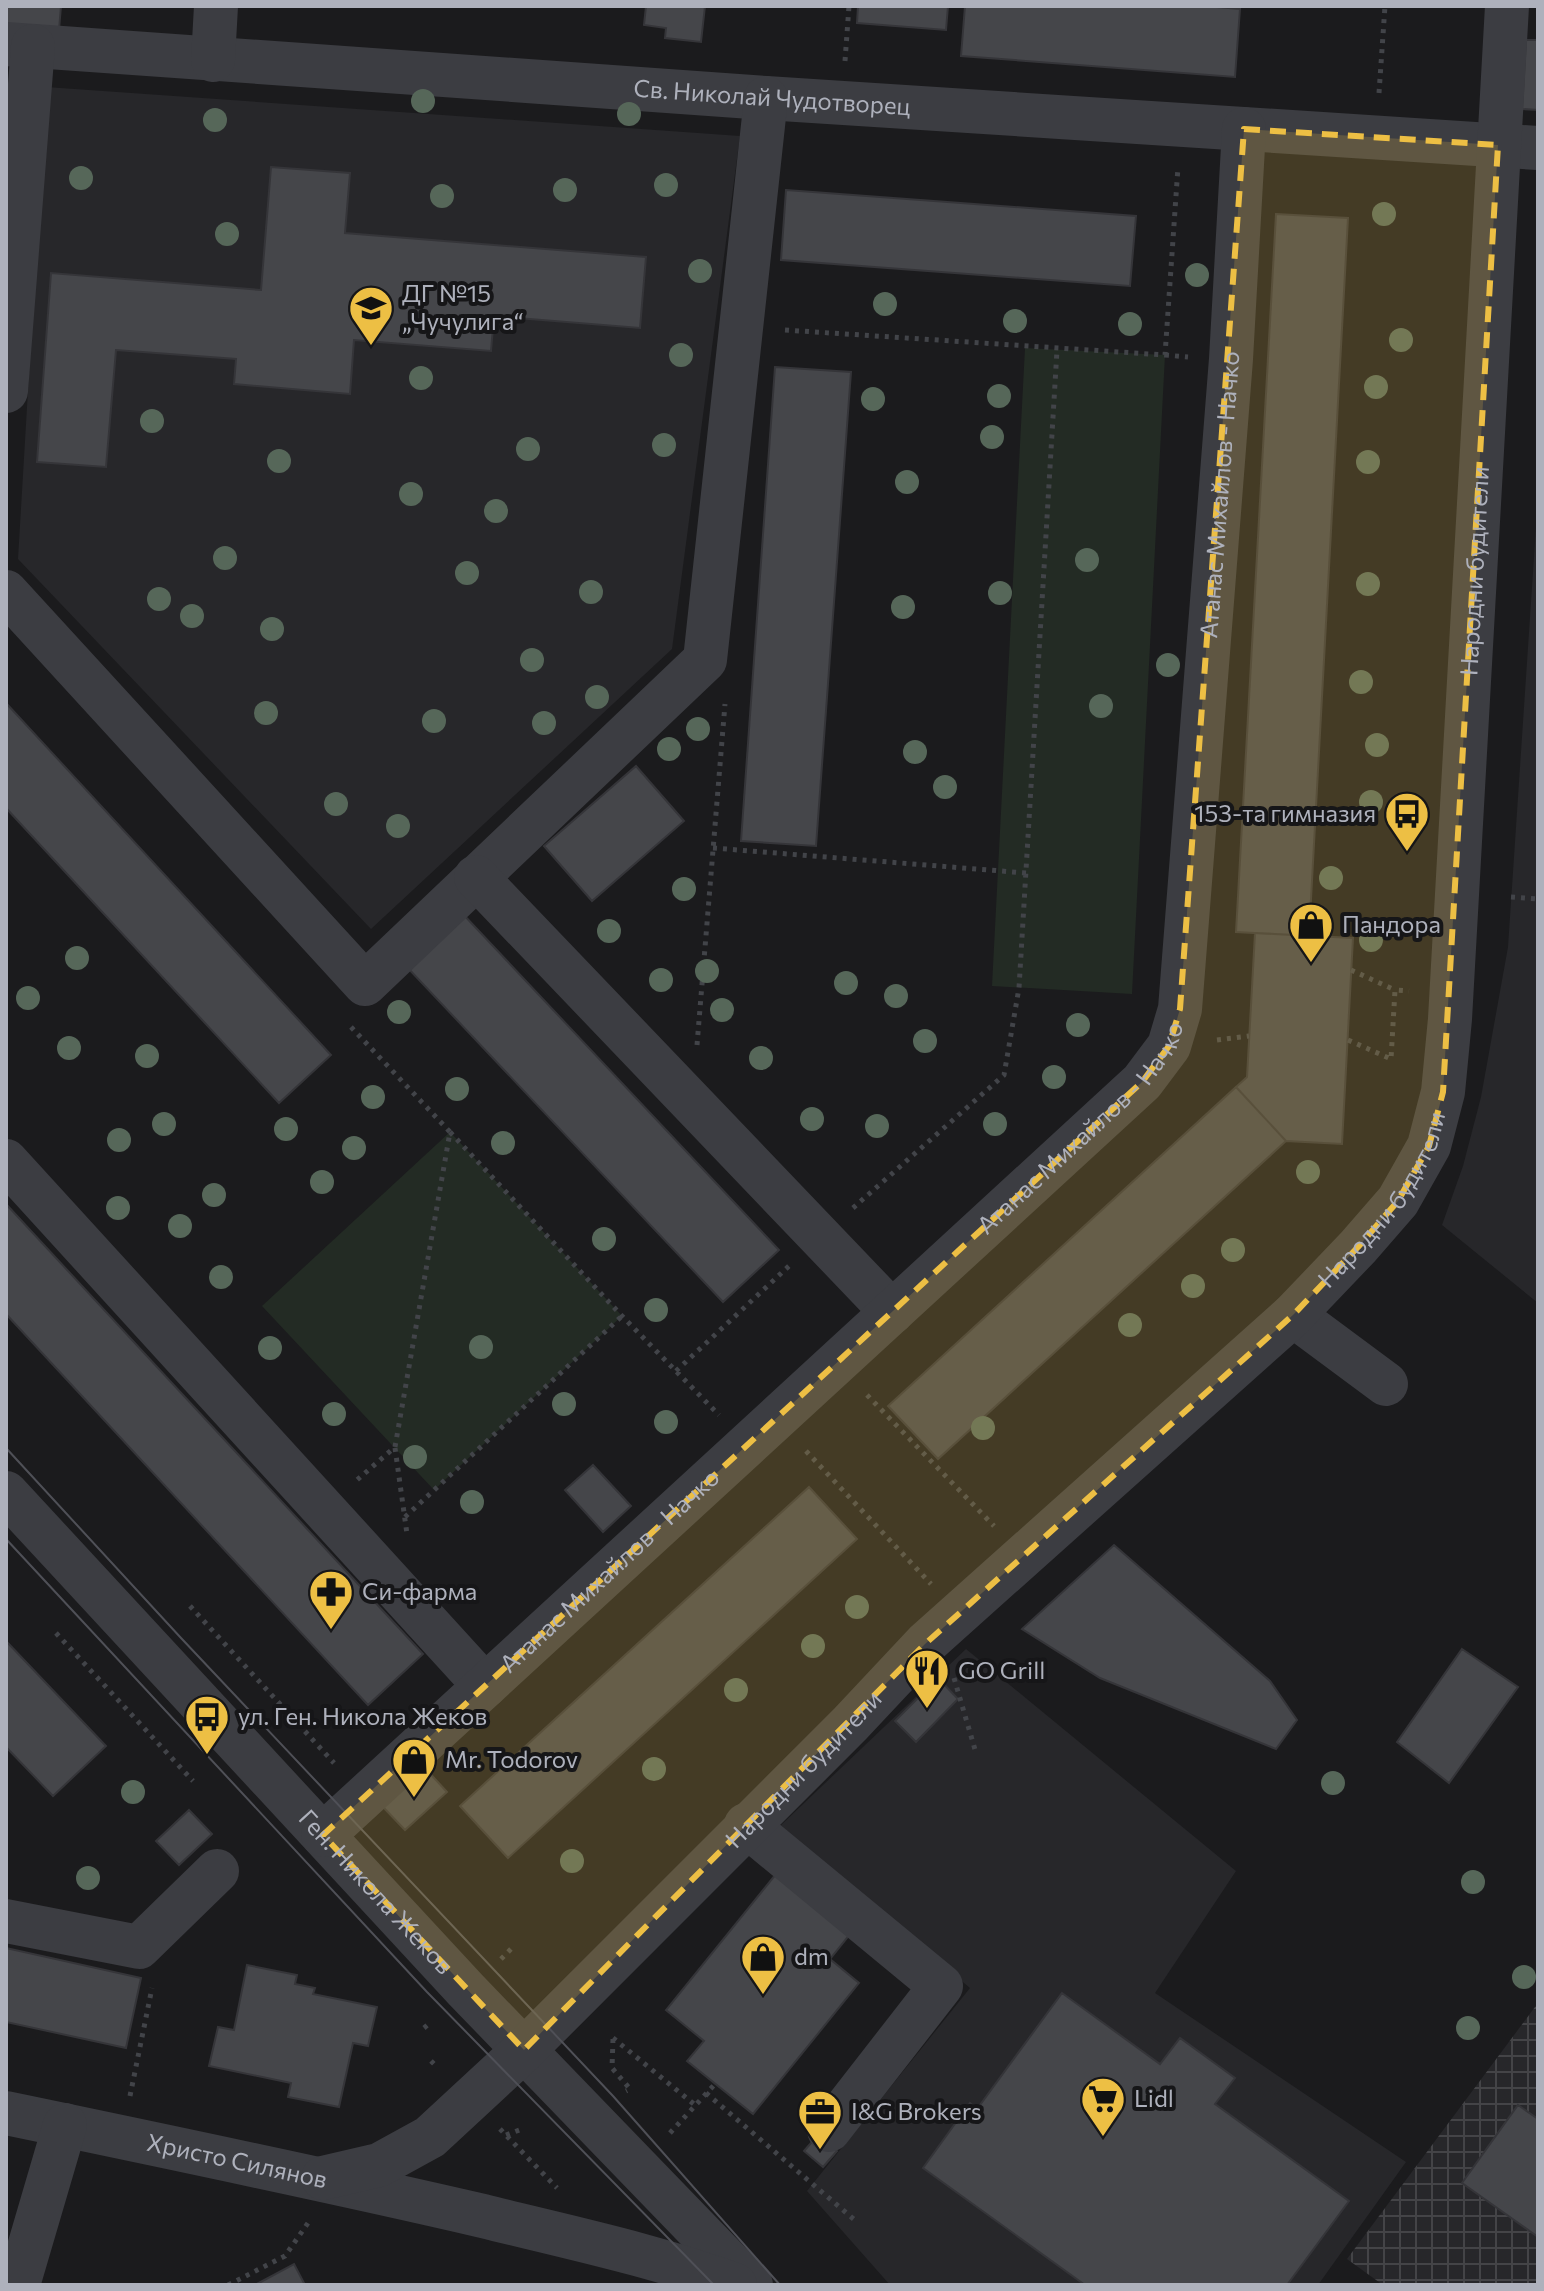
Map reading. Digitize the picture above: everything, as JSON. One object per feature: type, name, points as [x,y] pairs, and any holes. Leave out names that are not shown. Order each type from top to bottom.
[{"type":"street","points":[[213,60],[216,6]]},
{"type":"street","name":"Народни будители","points":[[524,2050],[850,1724],[925,1644],[1293,1315],[1398,1201],[1429,1146],[1443,1092],[1452,994],[1518,147],[1507,6]]},
{"type":"street","points":[[6,391],[19,45]]},
{"type":"street","name":"Св. Николай Чудотворец","points":[[19,45],[1518,147]]},
{"type":"street","points":[[6,592],[365,984],[705,660],[766,98]]},
{"type":"street","name":"Атанас Михайлов - Начко","points":[[323,1835],[1142,1082],[1169,1046],[1180,1009],[1231,359],[1244,129]]},
{"type":"street","points":[[476,877],[892,1312]]},
{"type":"street","points":[[6,1161],[485,1686]]},
{"type":"street","points":[[1293,1315],[1386,1384]]},
{"type":"street","name":"Ген. Никола Жеков","points":[[6,1493],[524,2050],[751,2285]]},
{"type":"street","points":[[746,1825],[941,1986],[829,2130]]},
{"type":"street","points":[[6,1921],[139,1947],[217,1871]]},
{"type":"street","name":"Христо Силянов","points":[[6,2113],[323,2178],[379,2165],[430,2137],[524,2050]]},
{"type":"street","points":[[18,2285],[65,2125]]},
{"type":"street","points":[[323,2178],[570,2238],[702,2273],[735,2285]]},
{"type":"path","points":[[841,102],[849,6]]},
{"type":"path","points":[[1376,137],[1385,6]]},
{"type":"path","points":[[741,327],[1165,355],[1180,126]]},
{"type":"path","points":[[676,1371],[819,1238],[1004,1075],[1019,988],[1057,350]]},
{"type":"path","points":[[693,1103],[728,663],[705,660]]},
{"type":"path","points":[[713,848],[1026,873]]},
{"type":"path","points":[[1511,897],[1538,899]]},
{"type":"path","points":[[1351,970],[1395,990],[1452,994]]},
{"type":"path","points":[[365,984],[336,1011],[622,1316],[676,1371],[762,1432],[958,1615]]},
{"type":"path","points":[[1348,1040],[1391,1059],[1395,990]]},
{"type":"path","points":[[324,1509],[395,1447],[450,1132]]},
{"type":"path","points":[[405,1517],[622,1316]]},
{"type":"path","points":[[836,1363],[1022,1557]]},
{"type":"path","points":[[190,1606],[334,1763]]},
{"type":"path","points":[[56,1633],[193,1781]]},
{"type":"path","points":[[925,1644],[952,1671],[976,1753]]},
{"type":"path","points":[[129,2102],[164,1923]]},
{"type":"path","points":[[501,1959],[511,1949]]},
{"type":"path","points":[[630,2089],[612,2068],[613,2038],[695,2105]]},
{"type":"path","points":[[670,2133],[715,2084]]},
{"type":"path","points":[[706,2093],[857,2222]]},
{"type":"path","points":[[522,2129],[506,2135],[556,2186],[559,2193]]},
{"type":"path","points":[[228,2285],[285,2256],[308,2223]]},
{"type":"highlighted area","points":[[1244,129],[1498,145],[1443,1092],[1429,1146],[1398,1201],[1293,1315],[925,1644],[524,2050],[323,1835],[1142,1082],[1169,1046],[1180,1009]]},
{"type":"shaded area","name":"ДГ №15 „Чучулига“","points":[[46,87],[740,136],[672,649],[371,929],[18,559]]},
{"type":"shaded area","points":[[1025,348],[1165,355],[1132,994],[992,986]]},
{"type":"shaded area","points":[[1538,497],[1538,1303],[1442,1225],[1463,1166],[1481,1097],[1508,947]]},
{"type":"shaded area","points":[[450,1132],[622,1316],[434,1490],[262,1306]]},
{"type":"shaded area","points":[[966,1649],[1236,1871],[1155,1993],[1406,2162],[1318,2285],[890,2285],[807,2191],[970,1988],[779,1827]]},
{"type":"shaded area","points":[[1538,2003],[1538,2285],[1383,2285],[1347,2259]]},
{"type":"building","points":[[6,6],[61,6],[59,30],[6,25]]},
{"type":"building","points":[[646,6],[705,6],[701,42],[665,38],[666,28],[644,25]]},
{"type":"building","points":[[858,6],[948,6],[946,30],[857,23]]},
{"type":"building","points":[[965,6],[1205,6],[1240,9],[1235,77],[961,56]]},
{"type":"building","points":[[1526,40],[1538,40],[1538,110],[1522,109]]},
{"type":"building","points":[[271,167],[350,173],[345,233],[646,257],[640,328],[494,316],[491,351],[354,340],[350,394],[234,384],[236,359],[116,350],[106,467],[37,462],[51,273],[261,290]]},
{"type":"building","points":[[786,190],[1136,216],[1130,286],[781,260]]},
{"type":"building","points":[[1276,214],[1348,218],[1309,936],[1236,932]]},
{"type":"building","points":[[775,367],[851,372],[816,846],[741,841]]},
{"type":"building","points":[[6,703],[331,1055],[279,1103],[6,808]]},
{"type":"building","points":[[636,766],[684,821],[592,901],[544,846]]},
{"type":"building","points":[[461,912],[779,1250],[723,1302],[405,965]]},
{"type":"building","points":[[1255,933],[1353,938],[1342,1144],[1286,1141],[1236,1087],[1247,1077]]},
{"type":"building","points":[[1236,1087],[1286,1141],[938,1459],[888,1406]]},
{"type":"building","points":[[6,1204],[423,1654],[368,1705],[6,1314]]},
{"type":"building","points":[[593,1465],[631,1506],[603,1532],[565,1490]]},
{"type":"building","points":[[809,1487],[857,1539],[508,1858],[460,1806]]},
{"type":"building","points":[[1114,1545],[1270,1681],[1297,1720],[1276,1749],[1100,1678],[1022,1629]]},
{"type":"building","points":[[6,1641],[106,1746],[53,1796],[6,1747]]},
{"type":"building","points":[[1462,1649],[1518,1687],[1449,1783],[1397,1742]]},
{"type":"building","name":"GO Grill","points":[[938,1678],[958,1699],[916,1742],[895,1721]]},
{"type":"building","name":"Mr. Todorov","points":[[424,1767],[447,1792],[405,1830],[382,1806]]},
{"type":"building","points":[[189,1810],[212,1834],[179,1865],[156,1841]]},
{"type":"building","name":"dm","points":[[776,1874],[851,1933],[830,1959],[859,1983],[753,2114],[687,2061],[704,2041],[666,2010]]},
{"type":"building","points":[[6,1948],[141,1978],[126,2048],[6,2022]]},
{"type":"building","points":[[247,1965],[297,1975],[295,1984],[315,1988],[313,1994],[377,2007],[368,2046],[353,2043],[339,2107],[288,2097],[291,2083],[209,2066],[218,2027],[234,2030]]},
{"type":"building","name":"Lidl","points":[[1062,1993],[1160,2064],[1180,2038],[1235,2078],[1215,2104],[1349,2201],[1287,2285],[1085,2285],[923,2168],[970,2103],[977,2109]]},
{"type":"building","points":[[1518,2105],[1538,2119],[1538,2237],[1462,2183]]},
{"type":"building","name":"I&G Brokers","points":[[818,2135],[837,2151],[823,2167],[804,2151]]},
{"type":"building","points":[[294,2264],[305,2285],[255,2285]]},
{"type":"tram line","points":[[6,1448],[613,2096],[780,2285]]},
{"type":"tram line","points":[[6,1539],[427,1992],[714,2285]]},
{"type":"place","name":"ДГ №15 „Чучулига“","points":[[371,347]]},
{"type":"place","name":"153-та гимназия","points":[[1407,853]]},
{"type":"place","name":"Пандора","points":[[1311,964]]},
{"type":"place","name":"Си-фарма","points":[[331,1631]]},
{"type":"place","name":"GO Grill","points":[[927,1710]]},
{"type":"place","name":"ул. Ген. Никола Жеков","points":[[207,1756]]},
{"type":"place","name":"Mr. Todorov","points":[[414,1799]]},
{"type":"place","name":"dm","points":[[763,1996]]},
{"type":"place","name":"Lidl","points":[[1103,2138]]},
{"type":"place","name":"I&G Brokers","points":[[820,2151]]}]
